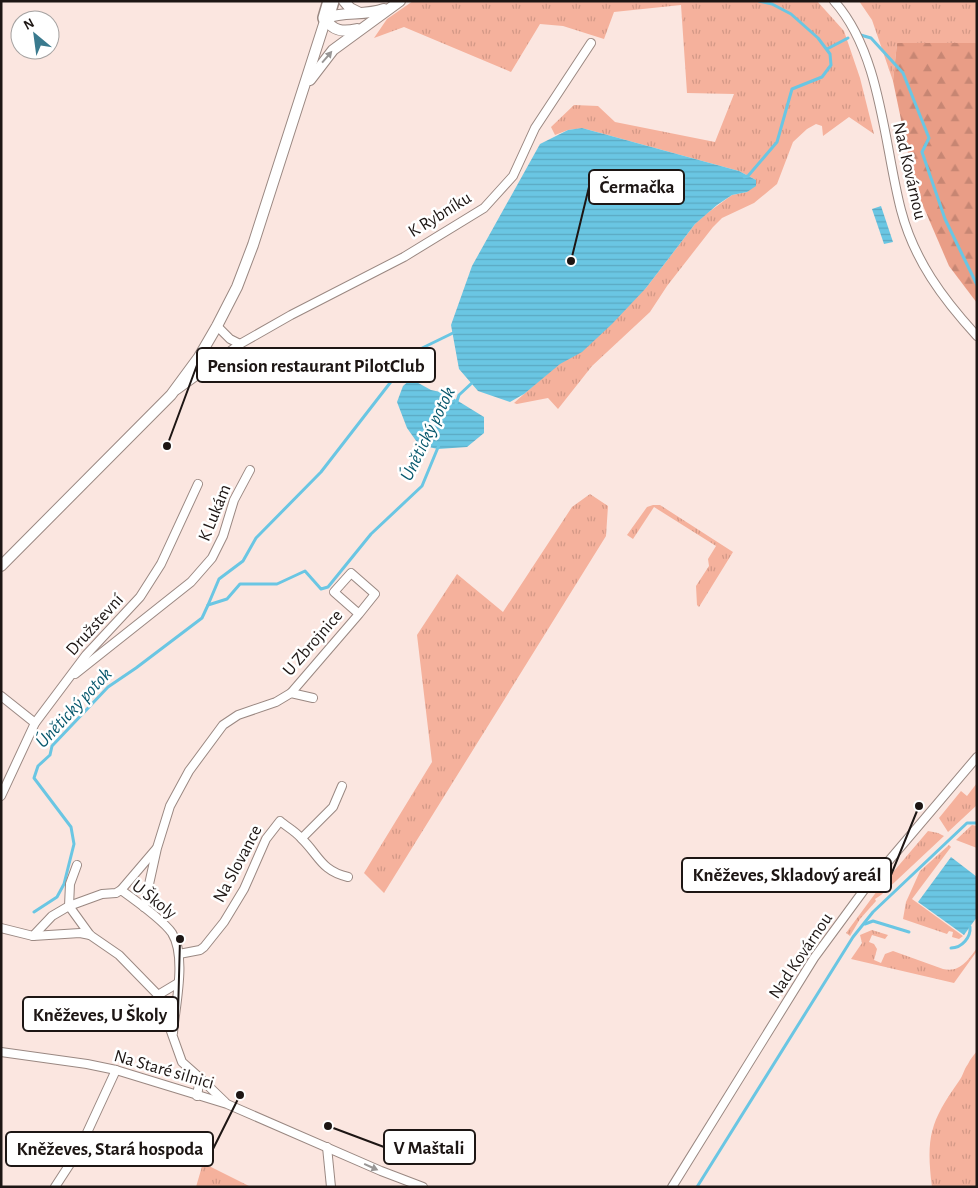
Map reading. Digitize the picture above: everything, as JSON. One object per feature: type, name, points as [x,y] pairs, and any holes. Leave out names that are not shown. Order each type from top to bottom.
[{"type":"highway","points":[[326,18],[331,1]]},
{"type":"street","points":[[344,1],[353,11],[366,14]]},
{"type":"street","points":[[326,18],[336,15],[366,14],[380,11],[400,1]]},
{"type":"street","points":[[302,93],[316,70],[329,54],[361,28],[400,1]]},
{"type":"street","name":"Nad Kovárnou","points":[[834,1],[843,11],[862,45],[874,85],[901,210],[908,232],[940,293],[977,336]]},
{"type":"street","points":[[326,18],[329,24],[338,30],[346,31],[361,28]]},
{"type":"street","points":[[171,395],[217,326],[237,287],[253,245],[326,18]]},
{"type":"street","name":"K Rybníku","points":[[1,566],[171,395],[240,344],[291,315],[404,257],[484,208],[514,176],[535,128],[591,43]]},
{"type":"street","points":[[217,326],[230,339],[240,344]]},
{"type":"street","name":"K Lukám","points":[[67,680],[191,582],[212,558],[223,536],[234,500],[250,470]]},
{"type":"street","name":"Družstevní","points":[[1,796],[4,781],[35,723],[86,655],[140,597],[161,564],[198,484]]},
{"type":"street","name":"U Zbrojnice","points":[[144,907],[157,848],[170,806],[189,771],[223,725],[238,715],[276,702],[291,692],[359,614],[375,594],[351,573],[334,592],[359,614]]},
{"type":"street","name":"U Zbrojnice","points":[[291,692],[313,698]]},
{"type":"street","points":[[1,696],[35,723]]},
{"type":"street","name":"Nad Kovárnou","points":[[672,1187],[824,945],[864,890],[977,757]]},
{"type":"street","points":[[302,838],[332,807],[342,786]]},
{"type":"street","name":"Na Slovance","points":[[179,954],[191,953],[204,947],[224,922],[244,889],[266,839],[280,821],[302,838],[324,866],[336,875],[348,877]]},
{"type":"street","name":"U Zbrojnice","points":[[121,890],[157,848]]},
{"type":"street","points":[[77,864],[70,884],[69,906],[90,935],[119,955],[158,995],[182,1062],[227,1104]]},
{"type":"street","name":"U Školy","points":[[34,936],[52,916],[69,906],[102,894],[116,893],[121,890],[144,907],[171,932],[179,954],[173,1033]]},
{"type":"street","points":[[1,928],[34,936],[80,933],[90,935]]},
{"type":"street","points":[[158,995],[178,983]]},
{"type":"street","name":"Na Staré silnici","points":[[1,1052],[116,1070],[227,1104],[381,1171],[423,1187]]},
{"type":"street","points":[[55,1187],[79,1150],[116,1070]]},
{"type":"street","points":[[197,1096],[200,1078]]},
{"type":"street","points":[[327,1148],[330,1187]]},
{"type":"green space","points":[[413,1],[817,1],[844,31],[860,78],[874,134],[849,117],[823,136],[822,126],[816,124],[807,129],[793,142],[777,184],[754,203],[722,218],[713,227],[667,286],[650,312],[592,366],[558,409],[548,398],[517,404],[514,403],[646,288],[695,224],[732,195],[747,192],[756,180],[739,171],[582,128],[568,130],[555,135],[551,127],[574,105],[598,106],[615,122],[715,142],[734,94],[687,93],[681,5],[614,12],[604,39],[563,26],[540,24],[511,72],[404,27],[374,38],[387,19]]},
{"type":"green space","points":[[859,1],[977,1],[977,43],[897,43],[893,81],[872,20]]},
{"type":"green space","points":[[897,43],[977,43],[977,303],[949,266],[915,187],[893,81]]},
{"type":"green space","points":[[590,494],[608,506],[606,536],[384,893],[364,873],[432,762],[417,635],[457,574],[503,612],[572,507]]},
{"type":"green space","points":[[660,505],[733,552],[699,607],[697,605],[696,586],[709,566],[708,559],[716,546],[654,507],[633,539],[627,535],[647,507]]},
{"type":"green space","points":[[977,783],[977,805],[948,832],[939,818],[961,791],[967,796]]},
{"type":"green space","points":[[972,825],[977,826],[977,848],[956,840]]},
{"type":"green space","points":[[928,831],[944,836],[875,899],[876,901],[860,919],[850,936],[846,933],[877,891]]},
{"type":"green space","points":[[949,845],[951,847],[912,899],[963,936],[959,939],[952,937],[953,932],[949,931],[947,934],[903,919],[906,902],[920,871]]},
{"type":"green space","points":[[872,930],[888,935],[885,939],[872,935],[869,942],[874,944],[877,949],[874,960],[881,963],[885,954],[893,951],[949,970],[959,967],[977,948],[977,951],[954,983],[851,959],[862,943],[860,935]]},
{"type":"green space","points":[[977,1051],[977,1187],[932,1187],[930,1142],[932,1131],[936,1119],[949,1095]]},
{"type":"green space","points":[[203,1163],[251,1187],[196,1187]]},
{"type":"water","points":[[582,128],[739,171],[756,180],[756,186],[747,192],[732,195],[695,224],[646,288],[612,324],[582,352],[560,364],[524,394],[510,402],[478,391],[459,369],[451,325],[472,266],[540,144],[568,130]]},
{"type":"water","points":[[881,206],[893,242],[884,244],[872,209]]},
{"type":"water","points":[[411,379],[431,390],[445,393],[484,417],[484,433],[467,447],[438,449],[419,445],[407,428],[397,402],[403,386]]},
{"type":"water","points":[[951,857],[977,877],[977,917],[964,935],[918,902]]},
{"type":"waterway","name":"Únětický potok","points":[[744,177],[748,176],[777,142],[792,89],[822,77],[831,65],[830,54],[818,38],[791,14],[772,4],[759,1]]},
{"type":"waterway","points":[[857,34],[871,38],[903,73],[929,138],[922,152],[945,219],[977,285]]},
{"type":"waterway","points":[[827,49],[848,38]]},
{"type":"waterway","points":[[208,605],[219,579],[243,561],[256,538],[321,472],[414,352],[455,332]]},
{"type":"waterway","name":"Únětický potok","points":[[456,404],[459,395],[473,382]]},
{"type":"waterway","name":"Únětický potok","points":[[34,912],[57,897],[64,884],[74,844],[71,827],[34,778],[38,766],[50,755],[52,746],[108,687],[202,618],[208,605],[227,599],[240,584],[277,584],[305,571],[321,589],[328,587],[371,534],[422,486],[439,445]]},
{"type":"waterway","points":[[697,1187],[853,937],[873,912],[967,823],[977,823]]},
{"type":"waterway","points":[[865,924],[873,921],[909,932]]},
{"type":"waterway","points":[[951,948],[955,948],[965,941],[970,927]]},
{"type":"place","name":"Čermačka","points":[[571,261]]},
{"type":"place","name":"Pension restaurant PilotClub","points":[[167,446]]},
{"type":"place","name":"Kněževes, Skladový areál","points":[[919,806]]},
{"type":"place","name":"Kněževes, U Školy","points":[[180,939]]},
{"type":"place","name":"Kněževes, Stará hospoda","points":[[240,1095]]},
{"type":"place","name":"V Maštali","points":[[328,1126]]}]
